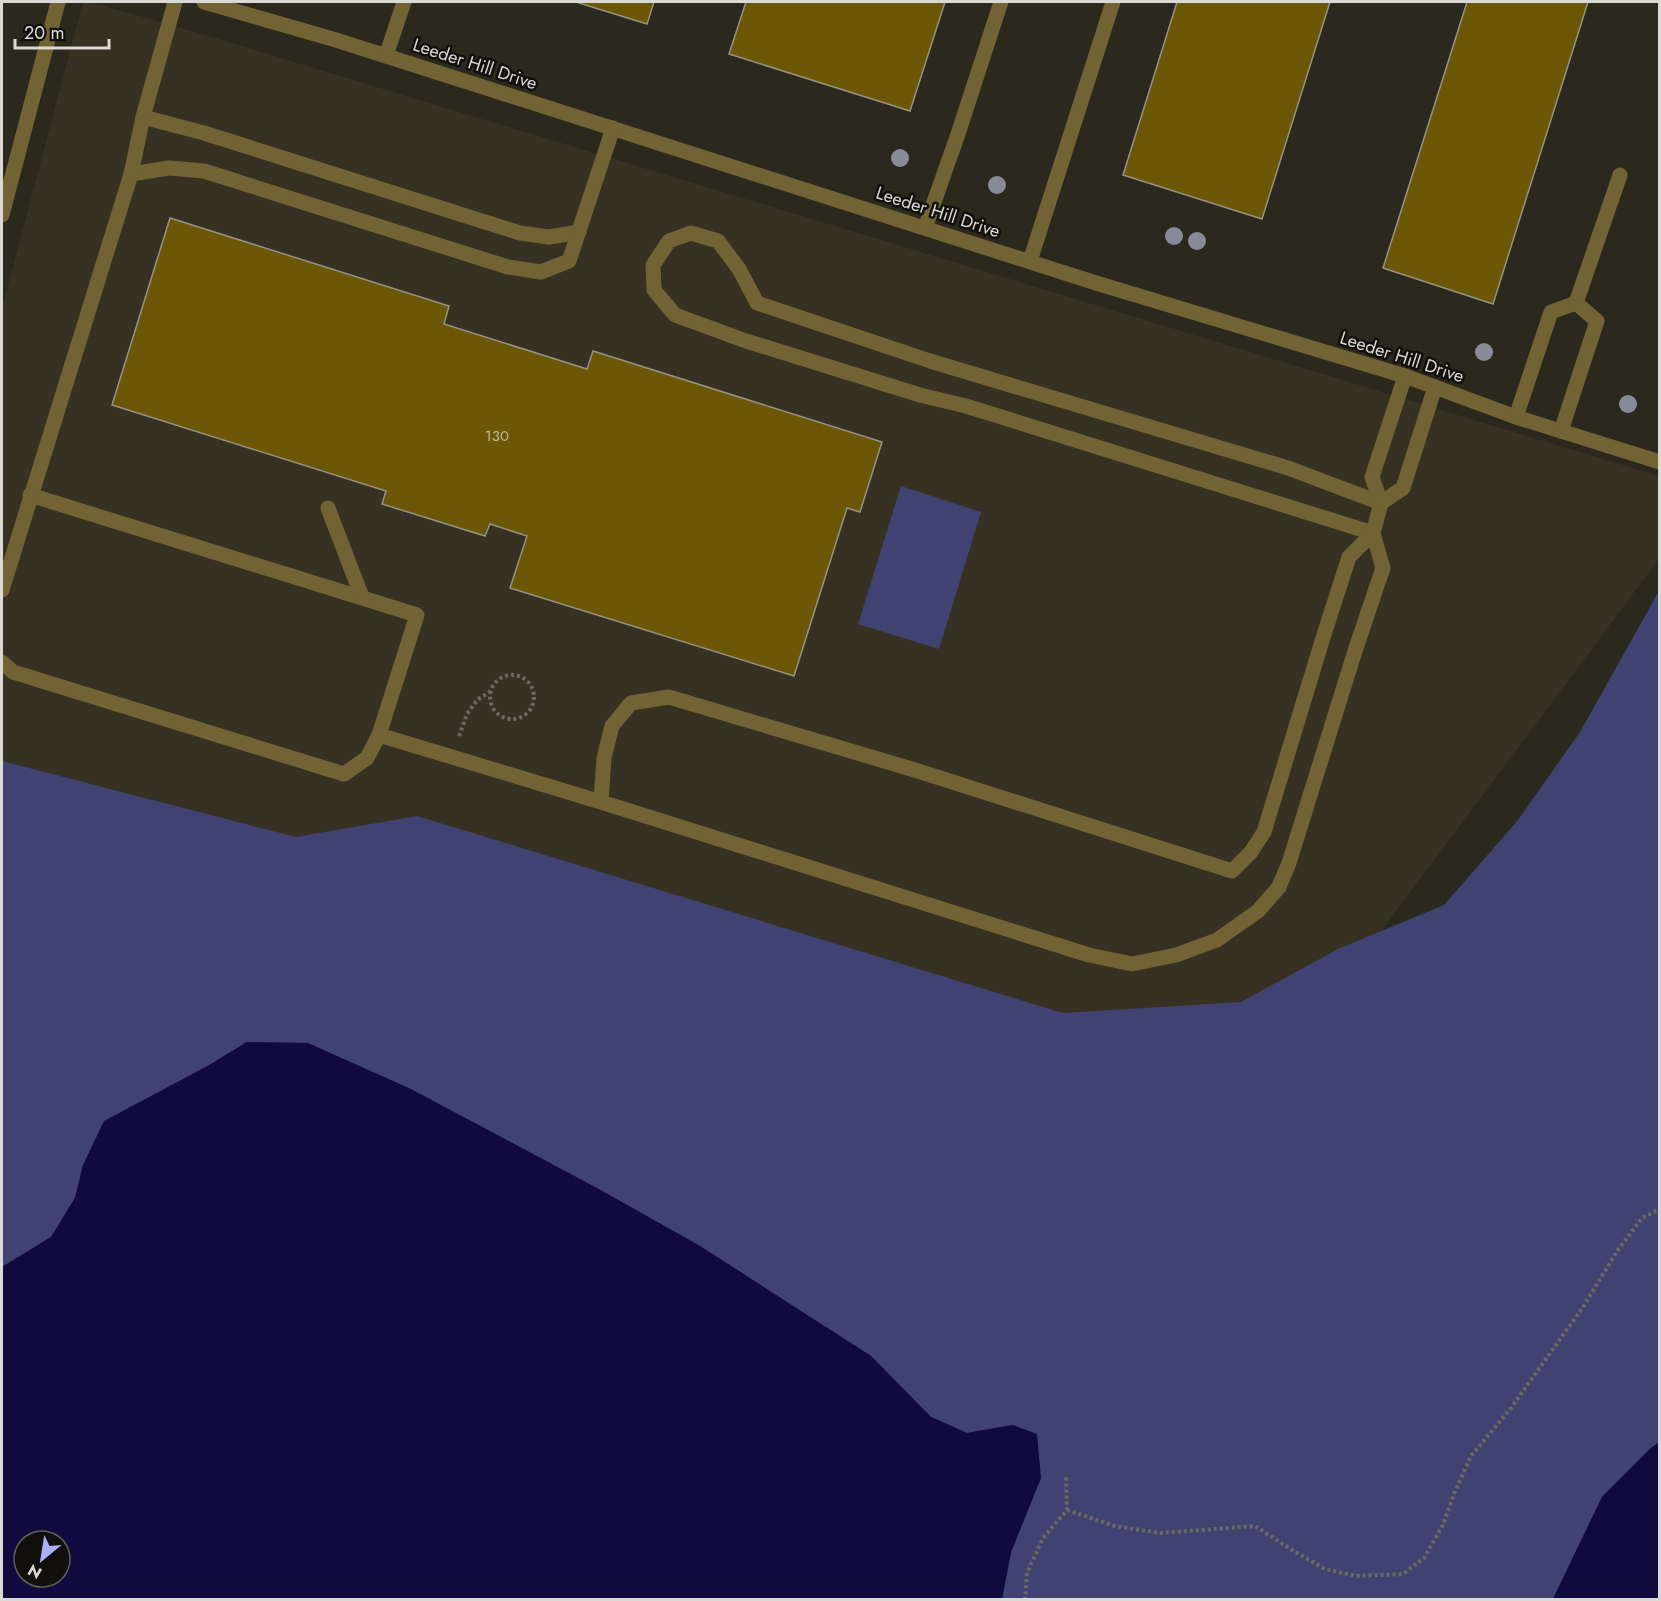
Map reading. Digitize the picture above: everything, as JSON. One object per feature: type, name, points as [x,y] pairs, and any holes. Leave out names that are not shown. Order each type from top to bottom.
[{"type":"street","points":[[2,215],[58,2]]},
{"type":"street","points":[[2,590],[131,174],[143,117],[175,2]]},
{"type":"street","name":"Leeder Hill Drive","points":[[204,2],[386,56],[1030,261],[1405,376],[1516,417],[1659,462]]},
{"type":"street","points":[[386,56],[404,2]]},
{"type":"street","points":[[925,228],[1001,2]]},
{"type":"street","points":[[1030,261],[1113,2]]},
{"type":"street","points":[[143,117],[204,133],[520,233],[549,237],[579,232]]},
{"type":"street","points":[[131,174],[169,168],[204,171],[508,267],[541,272],[569,261],[613,129]]},
{"type":"street","points":[[1576,303],[1620,175]]},
{"type":"street","points":[[1373,533],[966,406],[921,395],[757,344],[675,315],[654,290],[653,265],[669,241],[691,233],[718,241],[739,269],[757,303],[930,361],[1288,468],[1381,503]]},
{"type":"street","points":[[1516,417],[1551,312],[1576,303]]},
{"type":"street","points":[[1561,431],[1597,321],[1576,303]]},
{"type":"street","points":[[601,802],[604,758],[612,726],[631,703],[669,697],[918,771],[1232,871],[1251,852],[1264,832],[1349,557],[1373,533],[1381,503],[1372,477],[1405,376]]},
{"type":"street","points":[[1381,503],[1403,488],[1435,387]]},
{"type":"street","points":[[2,662],[13,672],[344,774],[367,758],[379,735],[417,615],[30,495]]},
{"type":"street","points":[[328,508],[362,597]]},
{"type":"street","points":[[379,735],[1089,955],[1132,964],[1176,955],[1217,940],[1258,911],[1279,886],[1289,863],[1351,662],[1383,568],[1373,533]]},
{"type":"path","points":[[452,757],[467,714],[477,700],[490,691],[503,677],[521,678],[528,683],[533,691],[534,701],[530,710],[523,716],[514,719],[504,718],[495,712],[490,702],[490,691]]},
{"type":"path","points":[[1067,1510],[1114,1526],[1160,1533],[1255,1526],[1325,1569],[1356,1576],[1403,1574],[1424,1558],[1429,1550],[1443,1526],[1454,1494],[1472,1456],[1544,1362],[1583,1307],[1618,1250],[1642,1218],[1659,1209]]},
{"type":"path","points":[[1025,1599],[1027,1572],[1042,1538],[1067,1510],[1066,1477]]},
{"type":"shaded area","points":[[83,2],[101,5],[212,37],[1659,476],[1659,559],[1248,1109],[2,778],[2,308]]},
{"type":"shaded area","points":[[901,486],[981,512],[939,649],[858,624]]},
{"type":"shaded area","points":[[1659,591],[1659,1442],[1602,1497],[1553,1599],[1002,1599],[1011,1552],[1041,1478],[1013,1425],[967,1433],[931,1417],[871,1356],[700,1246],[469,1120],[247,1042],[211,1064],[83,1165],[75,1198],[51,1237],[2,1267],[2,761],[296,837],[417,816],[1063,1013],[1241,1002],[1338,949],[1444,905],[1518,820],[1580,732]]},
{"type":"shaded area","points":[[247,1042],[308,1043],[411,1089],[700,1246],[871,1356],[931,1417],[967,1433],[1013,1425],[1037,1434],[1041,1478],[1011,1552],[1002,1599],[2,1599],[2,1267],[51,1237],[75,1198],[83,1165],[104,1121],[211,1064]]},
{"type":"shaded area","points":[[1659,1442],[1659,1599],[1553,1599],[1602,1497]]},
{"type":"building","points":[[576,2],[654,2],[647,24]]},
{"type":"building","points":[[746,2],[945,2],[910,111],[729,54]]},
{"type":"building","points":[[1177,2],[1330,2],[1262,219],[1123,175]]},
{"type":"building","points":[[1467,2],[1588,2],[1493,304],[1383,268]]},
{"type":"building","points":[[170,218],[449,306],[444,324],[587,369],[593,351],[882,442],[860,512],[847,508],[794,676],[510,588],[527,536],[490,524],[485,536],[382,504],[386,491],[112,405]]}]
